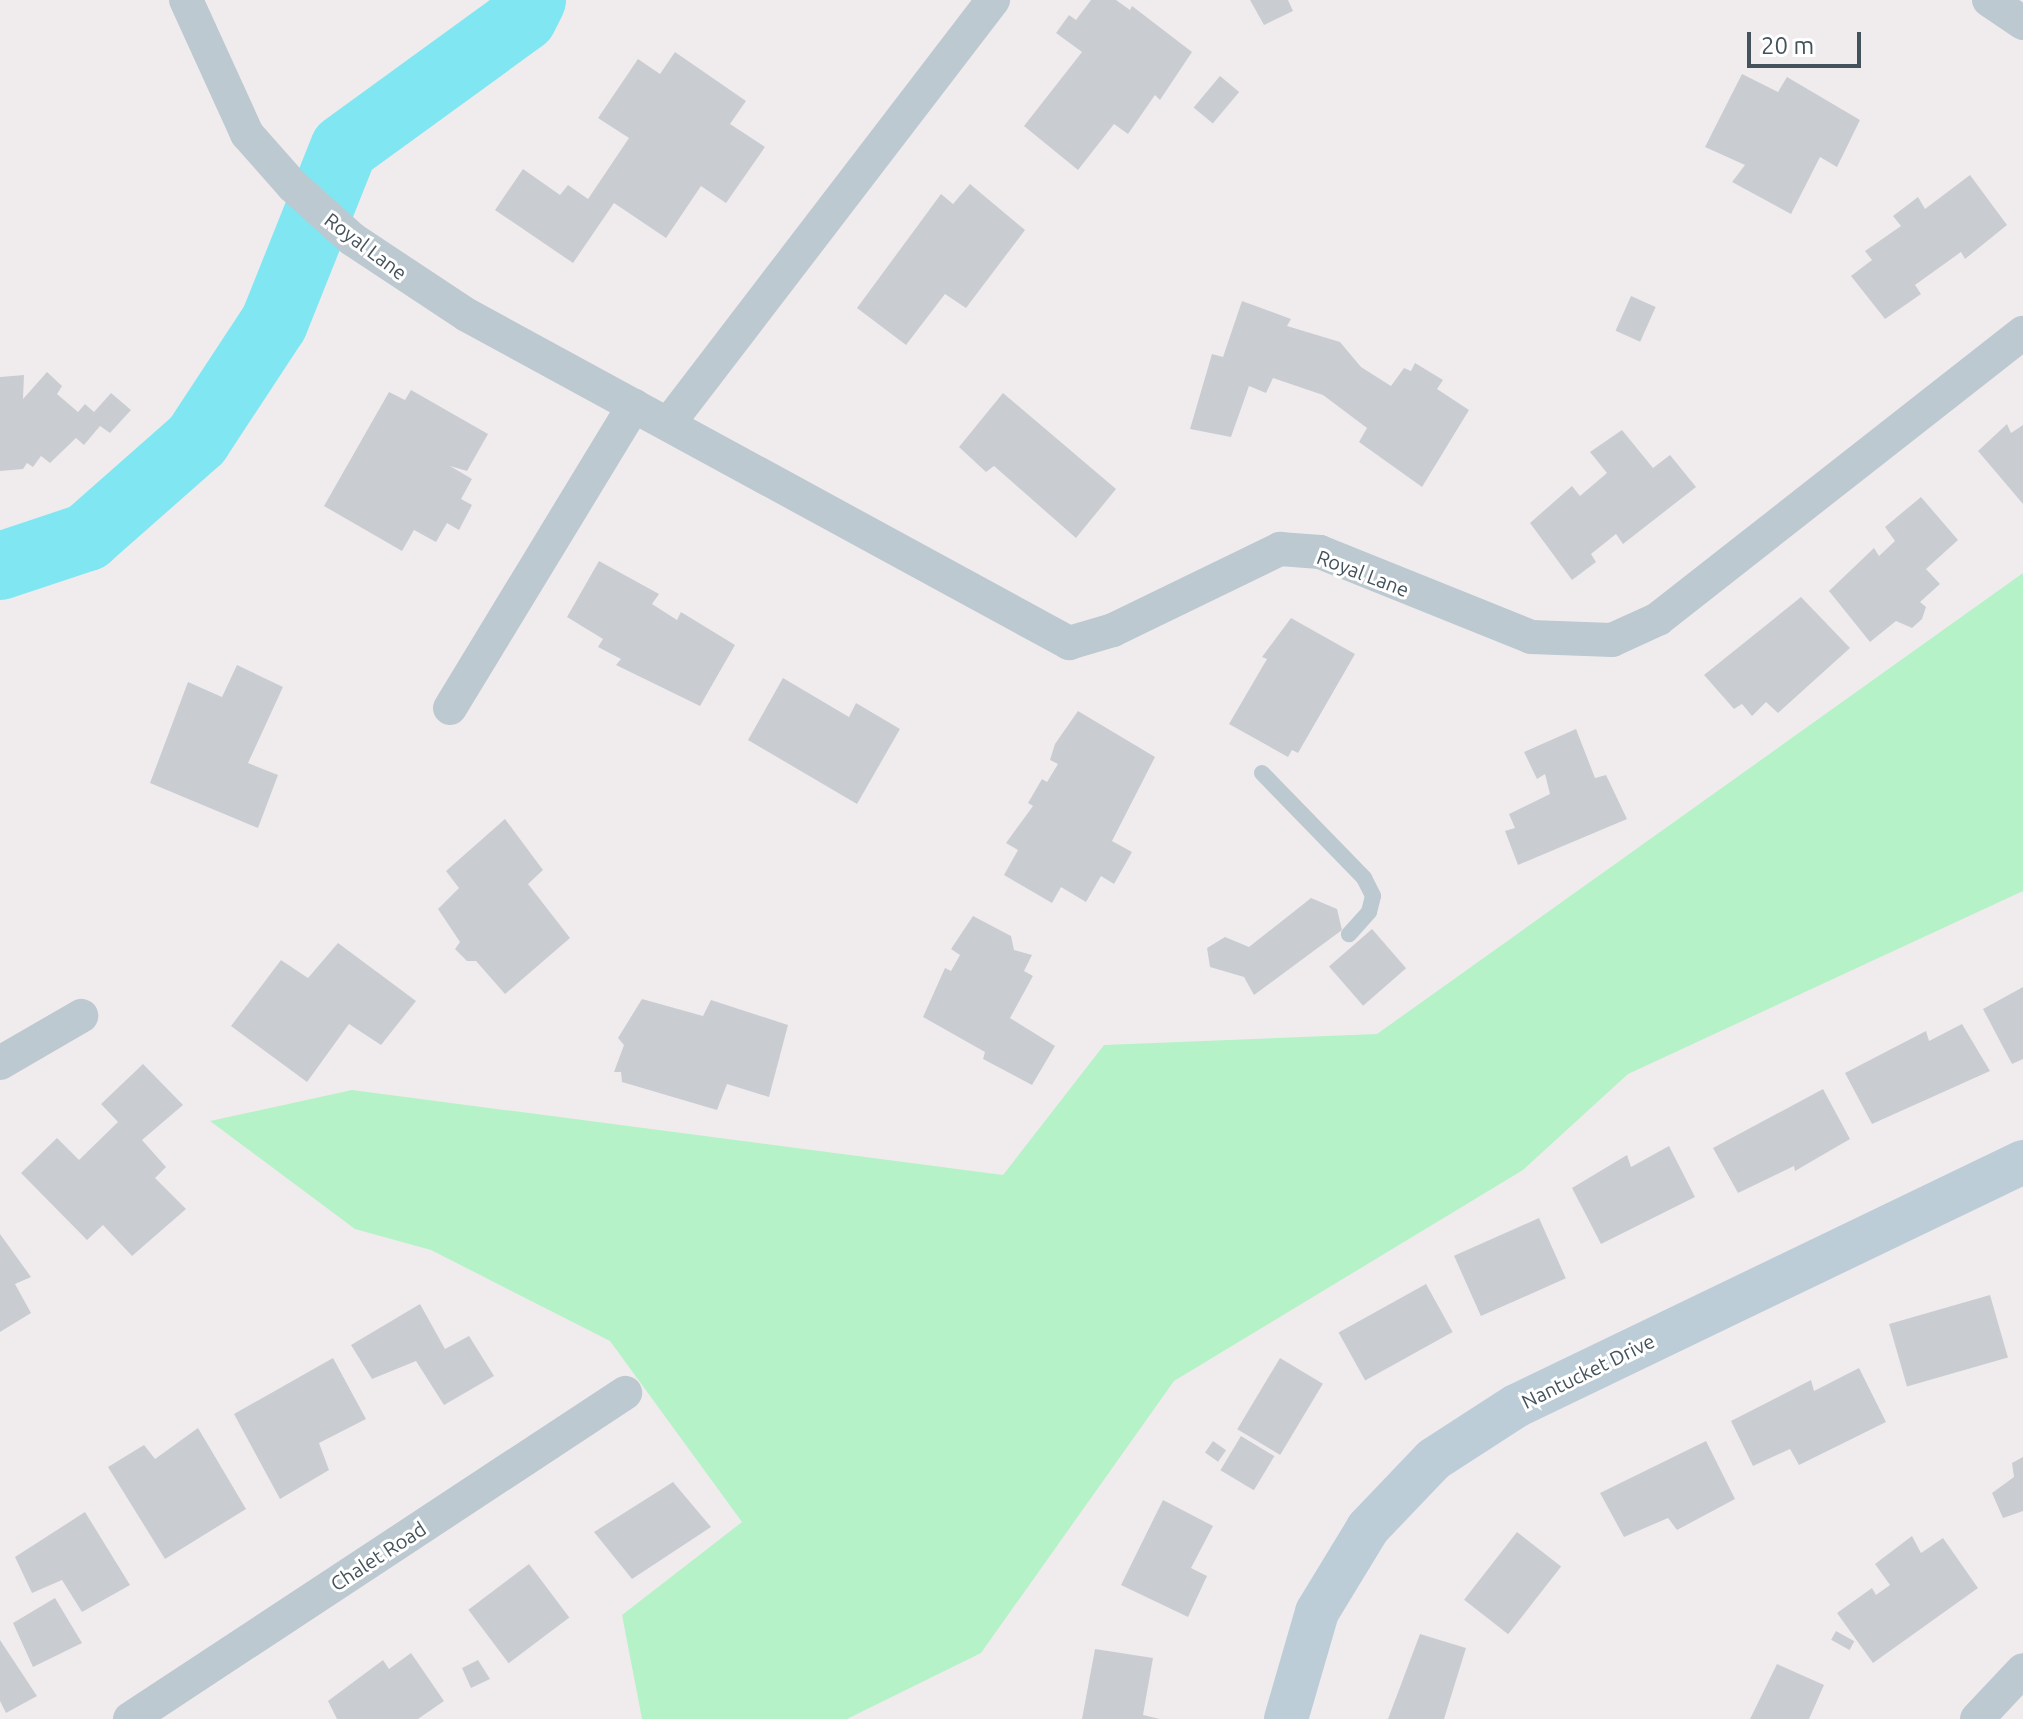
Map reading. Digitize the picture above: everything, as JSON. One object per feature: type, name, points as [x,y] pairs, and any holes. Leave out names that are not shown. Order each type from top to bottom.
[{"type":"street","name":"Royal Lane","points":[[186,0],[247,134],[293,186],[352,239],[467,315],[1069,643],[1113,630],[1280,549],[1320,552],[1531,637],[1576,643],[1612,640],[1658,619],[2023,333]]},
{"type":"street","points":[[669,423],[993,0]]},
{"type":"street","points":[[1989,0],[2023,23]]},
{"type":"street","points":[[450,708],[634,405]]},
{"type":"street","points":[[0,1063],[81,1016]]},
{"type":"street","name":"Nantucket Drive","points":[[1286,1719],[1317,1612],[1368,1528],[1434,1459],[1516,1406],[2023,1162]]},
{"type":"street","name":"Chalet Road","points":[[130,1719],[625,1393]]},
{"type":"street","points":[[1977,1719],[2023,1670]]},
{"type":"lane","points":[[1262,773],[1364,878],[1373,896],[1369,912],[1349,934]]},
{"type":"green space","points":[[2023,573],[2023,891],[1628,1074],[1523,1170],[1174,1381],[981,1653],[847,1719],[642,1719],[622,1615],[742,1522],[610,1341],[431,1250],[355,1229],[210,1121],[352,1090],[1003,1175],[1104,1045],[1377,1034]]},
{"type":"building","points":[[1091,0],[1116,0],[1130,10],[1132,6],[1192,52],[1160,100],[1155,95],[1128,134],[1114,124],[1078,170],[1024,126],[1082,52],[1056,33],[1069,15],[1076,20]]},
{"type":"building","points":[[1250,0],[1288,0],[1293,11],[1264,25]]},
{"type":"building","points":[[675,52],[746,101],[730,124],[765,147],[726,203],[701,186],[666,238],[614,203],[573,263],[495,210],[523,169],[560,195],[568,185],[588,199],[629,138],[598,118],[638,59],[660,74]]},
{"type":"building","points":[[1742,74],[1778,92],[1787,77],[1860,120],[1837,167],[1820,157],[1791,214],[1732,182],[1745,165],[1705,147]]},
{"type":"building","points":[[1220,76],[1239,92],[1213,123],[1194,107]]},
{"type":"building","points":[[1970,175],[2007,225],[1965,259],[1961,252],[1915,285],[1921,294],[1885,319],[1851,276],[1872,260],[1865,251],[1901,226],[1893,216],[1918,197],[1925,209]]},
{"type":"building","points":[[970,184],[1025,230],[966,308],[945,294],[906,345],[857,308],[941,194],[953,204]]},
{"type":"building","points":[[1631,296],[1656,307],[1640,342],[1616,331]]},
{"type":"building","points":[[1242,301],[1291,319],[1287,326],[1340,342],[1361,367],[1391,386],[1404,368],[1411,371],[1415,363],[1443,380],[1437,389],[1469,410],[1422,487],[1359,442],[1367,428],[1323,395],[1273,378],[1266,393],[1249,386],[1231,437],[1190,429],[1212,354],[1223,357]]},
{"type":"building","points":[[47,372],[62,386],[57,394],[78,412],[85,404],[94,412],[111,393],[131,410],[110,433],[100,426],[84,445],[76,438],[50,463],[41,456],[33,467],[27,463],[23,469],[0,471],[0,377],[24,375],[23,399]]},
{"type":"building","points":[[411,390],[488,434],[467,471],[450,466],[472,479],[461,499],[472,505],[459,530],[447,523],[436,542],[414,530],[402,551],[324,506],[389,392],[405,400]]},
{"type":"building","points":[[1003,393],[1116,489],[1076,538],[994,466],[986,472],[959,447]]},
{"type":"building","points":[[2007,424],[2011,433],[2023,425],[2023,504],[1978,451]]},
{"type":"building","points":[[1622,430],[1653,468],[1670,455],[1696,487],[1623,544],[1616,534],[1591,554],[1596,562],[1572,580],[1530,523],[1572,486],[1580,496],[1607,473],[1590,452]]},
{"type":"building","points":[[1921,497],[1958,540],[1926,569],[1940,584],[1920,602],[1926,607],[1922,619],[1912,628],[1896,621],[1870,642],[1829,591],[1874,548],[1879,556],[1895,541],[1885,527]]},
{"type":"building","points":[[599,561],[659,594],[652,604],[677,620],[681,612],[735,645],[700,706],[616,665],[621,659],[598,647],[603,639],[567,617]]},
{"type":"building","points":[[1801,597],[1850,648],[1778,713],[1766,702],[1752,716],[1742,704],[1734,709],[1704,675]]},
{"type":"building","points":[[1291,618],[1355,654],[1298,753],[1292,750],[1288,757],[1229,724],[1267,659],[1262,657]]},
{"type":"building","points":[[237,665],[283,687],[248,763],[278,775],[258,828],[150,783],[188,682],[222,697]]},
{"type":"building","points":[[783,678],[849,717],[856,703],[900,729],[857,804],[748,740]]},
{"type":"building","points":[[1078,711],[1155,757],[1112,841],[1132,852],[1114,884],[1101,876],[1086,902],[1061,887],[1052,903],[1004,875],[1018,850],[1006,843],[1033,806],[1028,803],[1042,779],[1047,782],[1058,764],[1050,760],[1055,744]]},
{"type":"building","points":[[1576,729],[1595,778],[1606,775],[1627,819],[1518,865],[1505,831],[1515,828],[1509,814],[1550,794],[1545,774],[1537,779],[1524,752]]},
{"type":"building","points":[[505,819],[543,870],[528,884],[570,938],[505,994],[476,961],[467,961],[455,949],[460,942],[438,909],[459,888],[446,871]]},
{"type":"building","points":[[1311,898],[1337,909],[1342,930],[1254,995],[1244,977],[1210,967],[1207,948],[1225,937],[1249,947]]},
{"type":"building","points":[[973,916],[1011,936],[1014,950],[1032,955],[1024,971],[1033,976],[1010,1018],[1055,1046],[1032,1085],[983,1059],[985,1052],[923,1017],[945,968],[951,971],[960,955],[951,949]]},
{"type":"building","points":[[1372,929],[1406,968],[1363,1006],[1329,966]]},
{"type":"building","points":[[338,943],[416,1001],[381,1045],[349,1024],[307,1082],[231,1026],[281,960],[308,978]]},
{"type":"building","points":[[2023,987],[2023,1059],[2012,1064],[1983,1009]]},
{"type":"building","points":[[642,999],[703,1016],[711,1000],[788,1025],[769,1097],[727,1084],[717,1110],[622,1082],[621,1072],[614,1072],[624,1045],[618,1038]]},
{"type":"building","points":[[1962,1024],[1990,1071],[1872,1124],[1845,1073],[1926,1031],[1929,1041]]},
{"type":"building","points":[[143,1064],[183,1105],[142,1140],[166,1167],[155,1178],[186,1209],[132,1256],[103,1225],[87,1240],[21,1173],[57,1138],[79,1160],[118,1122],[101,1104]]},
{"type":"building","points":[[1823,1089],[1850,1139],[1795,1171],[1794,1166],[1738,1193],[1713,1148]]},
{"type":"building","points":[[1669,1146],[1695,1197],[1601,1244],[1572,1188],[1627,1155],[1631,1167]]},
{"type":"building","points":[[1539,1218],[1566,1278],[1481,1316],[1454,1256]]},
{"type":"building","points":[[0,1234],[31,1277],[15,1284],[31,1313],[0,1332]]},
{"type":"building","points":[[1426,1284],[1453,1332],[1365,1381],[1339,1332]]},
{"type":"building","points":[[1990,1295],[2008,1357],[1907,1386],[1889,1324]]},
{"type":"building","points":[[420,1304],[445,1349],[469,1336],[494,1376],[444,1405],[416,1361],[372,1379],[351,1345]]},
{"type":"building","points":[[333,1358],[366,1419],[319,1443],[329,1470],[280,1499],[234,1414]]},
{"type":"building","points":[[1280,1358],[1323,1384],[1280,1455],[1237,1429]]},
{"type":"building","points":[[1859,1368],[1886,1422],[1799,1465],[1790,1449],[1753,1466],[1731,1421],[1811,1380],[1814,1391]]},
{"type":"building","points":[[198,1428],[246,1509],[165,1559],[108,1467],[144,1445],[155,1459]]},
{"type":"building","points":[[1241,1436],[1274,1456],[1254,1490],[1220,1470]]},
{"type":"building","points":[[1213,1441],[1226,1450],[1218,1462],[1205,1452]]},
{"type":"building","points":[[1706,1441],[1735,1499],[1677,1530],[1668,1518],[1624,1537],[1600,1493]]},
{"type":"building","points":[[2023,1457],[2023,1511],[2003,1518],[1992,1493],[2014,1477],[2012,1463]]},
{"type":"building","points":[[673,1482],[711,1527],[632,1579],[594,1532]]},
{"type":"building","points":[[1163,1500],[1213,1526],[1191,1568],[1207,1576],[1188,1617],[1121,1585]]},
{"type":"building","points":[[85,1512],[130,1585],[82,1612],[62,1580],[32,1593],[15,1557]]},
{"type":"building","points":[[1517,1532],[1561,1566],[1508,1634],[1464,1600]]},
{"type":"building","points":[[1912,1536],[1921,1553],[1943,1538],[1978,1588],[1873,1663],[1837,1613],[1872,1588],[1876,1595],[1890,1585],[1875,1564]]},
{"type":"building","points":[[529,1564],[569,1618],[509,1663],[468,1610]]},
{"type":"building","points":[[55,1598],[82,1643],[33,1667],[13,1623]]},
{"type":"building","points":[[1836,1631],[1854,1641],[1850,1650],[1831,1640]]},
{"type":"building","points":[[1420,1634],[1466,1648],[1444,1719],[1388,1719]]},
{"type":"building","points":[[0,1640],[37,1696],[6,1713],[0,1701]]},
{"type":"building","points":[[1095,1649],[1153,1658],[1143,1715],[1160,1719],[1082,1719]]},
{"type":"building","points":[[411,1653],[444,1701],[418,1719],[337,1719],[328,1701],[383,1660],[389,1669]]},
{"type":"building","points":[[478,1660],[490,1679],[471,1688],[462,1668]]},
{"type":"building","points":[[1777,1664],[1824,1685],[1809,1719],[1750,1719]]},
{"type":"waterway","points":[[0,566],[87,537],[197,440],[274,323],[344,148],[523,18],[532,0]]}]
